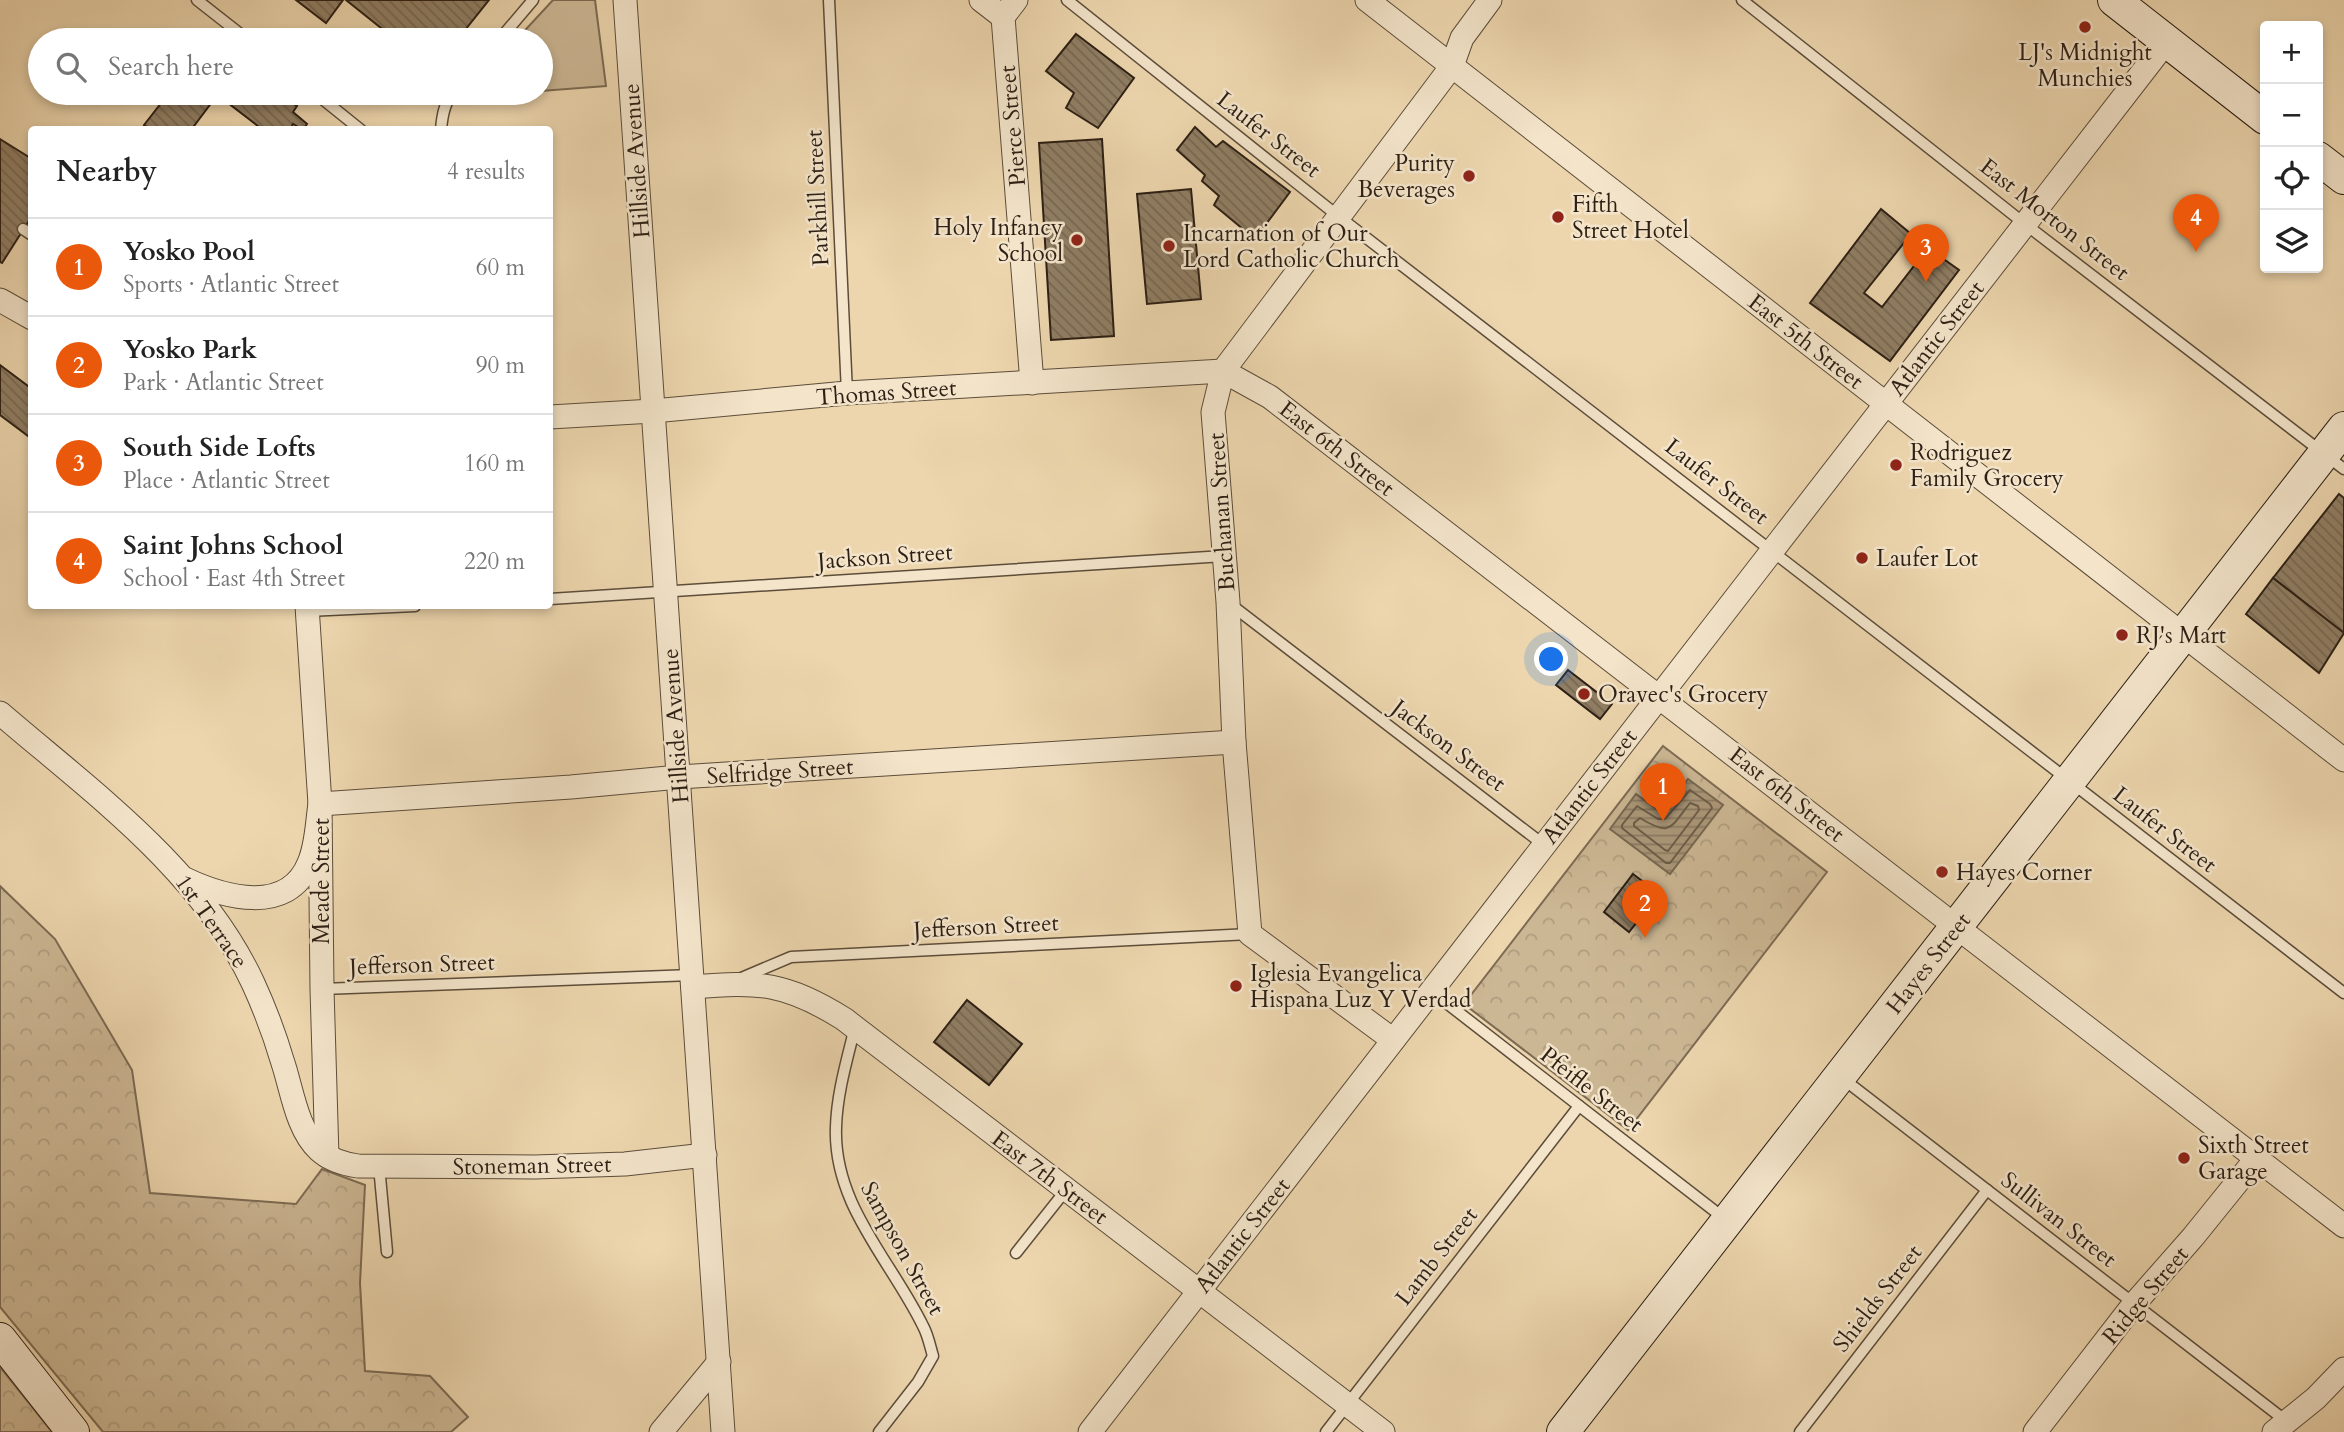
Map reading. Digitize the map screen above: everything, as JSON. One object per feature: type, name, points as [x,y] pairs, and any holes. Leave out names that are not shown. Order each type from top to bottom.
[{"type":"street","name":"Hillside Avenue","points":[[625,0],[723,1432]]},
{"type":"street","points":[[981,0],[1010,9]]},
{"type":"street","name":"East 5th Street","points":[[1367,0],[2344,760]]},
{"type":"street","name":"Buchanan Street","points":[[1250,934],[1234,742],[1228,602],[1213,412],[1223,371],[1452,66],[1462,37],[1490,0]]},
{"type":"street","points":[[2114,0],[2260,114]]},
{"type":"street","name":"Pierce Street","points":[[1010,9],[1032,383]]},
{"type":"street","name":"Atlantic Street","points":[[1090,1432],[2166,41]]},
{"type":"street","points":[[2323,162],[2344,178]]},
{"type":"street","points":[[0,300],[28,316]]},
{"type":"street","name":"Thomas Street","points":[[553,417],[653,411],[847,393],[1223,371]]},
{"type":"street","name":"East 6th Street","points":[[1223,371],[1270,397],[2344,1226]]},
{"type":"street","name":"Hayes Street","points":[[1563,1432],[2183,635],[2334,462],[2344,428]]},
{"type":"street","name":"Meade Street","points":[[307,609],[320,804],[321,989],[327,1156]]},
{"type":"street","name":"1st Terrace","points":[[0,713],[129,824],[185,879],[211,912],[243,961],[275,1037],[304,1128],[318,1149],[327,1156]]},
{"type":"street","name":"Selfridge Street","points":[[320,804],[679,777],[1234,742]]},
{"type":"street","points":[[185,879],[209,890],[235,897],[260,898],[281,893],[298,881],[309,864],[320,804]]},
{"type":"street","points":[[1250,934],[1392,1041]]},
{"type":"street","name":"East 7th Street","points":[[693,981],[750,983],[789,989],[825,1007],[855,1027],[1383,1432]]},
{"type":"street","name":"Stoneman Street","points":[[369,1166],[600,1165],[705,1155]]},
{"type":"street","points":[[327,1156],[339,1162],[369,1166]]},
{"type":"street","name":"Ridge Street","points":[[2035,1432],[2134,1304],[2256,1159]]},
{"type":"street","points":[[0,1339],[73,1432]]},
{"type":"street","points":[[661,1432],[719,1362]]},
{"type":"street","points":[[2280,1426],[2316,1398],[2344,1369]]},
{"type":"lane","points":[[197,0],[233,28]]},
{"type":"lane","points":[[509,28],[533,0]]},
{"type":"lane","name":"Parkhill Street","points":[[829,0],[847,393]]},
{"type":"lane","name":"Laufer Street","points":[[1067,0],[1339,216],[2344,993]]},
{"type":"lane","name":"East Morton Street","points":[[1742,0],[2334,462]]},
{"type":"lane","points":[[330,105],[356,126]]},
{"type":"lane","points":[[442,126],[448,105]]},
{"type":"lane","name":"Jackson Street","points":[[553,598],[1224,556]]},
{"type":"lane","name":"Jackson Street","points":[[1228,602],[1544,845]]},
{"type":"lane","name":"Jefferson Street","points":[[730,984],[791,957],[1250,934]]},
{"type":"lane","name":"Jefferson Street","points":[[321,989],[693,981]]},
{"type":"lane","name":"Pfeifle Street","points":[[1431,991],[1727,1221]]},
{"type":"lane","name":"Sampson Street","points":[[855,1027],[835,1128],[839,1167],[851,1203],[923,1327],[933,1356],[918,1382],[879,1432]]},
{"type":"lane","name":"Sullivan Street","points":[[1840,1076],[2134,1304],[2280,1426]]},
{"type":"lane","name":"Lamb Street","points":[[1326,1432],[1579,1106]]},
{"type":"lane","points":[[369,1166],[387,1252]]},
{"type":"lane","points":[[1016,1253],[1066,1190]]},
{"type":"lane","name":"Shields Street","points":[[1800,1432],[1987,1190]]},
{"type":"green space","points":[[553,0],[595,0],[606,86],[553,90],[553,28],[527,28]]},
{"type":"green space","points":[[1663,746],[1827,872],[1628,1130],[1464,1004]]},
{"type":"green space","points":[[0,886],[55,939],[132,1070],[150,1193],[296,1204],[322,1169],[365,1185],[360,1283],[365,1371],[430,1376],[468,1417],[451,1432],[103,1432],[0,1307]]},
{"type":"green space","points":[[0,1367],[52,1432],[0,1432]]},
{"type":"water","points":[[1688,779],[1723,805],[1670,874],[1610,829],[1636,794],[1662,813]]},
{"type":"building","points":[[296,0],[343,0],[326,23]]},
{"type":"building","points":[[346,0],[489,0],[467,28],[381,28]]},
{"type":"building","points":[[1076,34],[1134,78],[1098,128],[1066,108],[1074,93],[1046,71]]},
{"type":"building","points":[[160,105],[210,105],[194,126],[144,125]]},
{"type":"building","points":[[231,105],[296,105],[293,112],[307,124],[306,126],[258,126]]},
{"type":"building","points":[[1195,127],[1216,147],[1223,141],[1290,192],[1255,239],[1214,205],[1219,196],[1202,181],[1205,175],[1177,150]]},
{"type":"building","points":[[0,139],[28,156],[28,222],[2,263]]},
{"type":"building","name":"Holy Infancy School","points":[[1102,139],[1114,336],[1051,340],[1039,143]]},
{"type":"building","name":"Incarnation of Our Lord Catholic Church","points":[[1191,189],[1201,299],[1147,304],[1137,194]]},
{"type":"building","points":[[1881,209],[1911,234],[1864,293],[1882,307],[1928,248],[1959,270],[1890,361],[1810,303]]},
{"type":"building","points":[[0,365],[28,386],[28,436],[0,415]]},
{"type":"building","points":[[2339,494],[2344,498],[2344,633],[2273,578]]},
{"type":"building","points":[[2273,578],[2344,633],[2319,673],[2246,614]]},
{"type":"building","name":"Oravec's Grocery","points":[[1568,670],[1612,704],[1600,719],[1556,685]]},
{"type":"building","points":[[1633,874],[1659,894],[1629,932],[1604,912]]},
{"type":"building","points":[[967,1000],[1022,1044],[989,1085],[934,1042]]},
{"type":"place","name":"LJ's Midnight Munchies","points":[[2085,27]]},
{"type":"place","name":"Purity Beverages","points":[[1469,176]]},
{"type":"place","name":"Fifth Street Hotel","points":[[1558,217]]},
{"type":"place","name":"Holy Infancy School","points":[[1077,240]]},
{"type":"place","name":"Incarnation of Our Lord Catholic Church","points":[[1169,246]]},
{"type":"place","name":"Saint Johns School","points":[[2196,252]]},
{"type":"place","name":"South Side Lofts","points":[[1926,282]]},
{"type":"place","name":"Rodriguez Family Grocery","points":[[1896,465]]},
{"type":"place","name":"Laufer Lot","points":[[1862,558]]},
{"type":"place","name":"RJ's Mart","points":[[2122,635]]},
{"type":"place","name":"Oravec's Grocery","points":[[1584,694]]},
{"type":"place","name":"Yosko Pool","points":[[1663,821]]},
{"type":"place","name":"Hayes Corner","points":[[1942,872]]},
{"type":"place","name":"Yosko Park","points":[[1645,938]]},
{"type":"place","name":"Iglesia Evangelica Hispana Luz Y Verdad","points":[[1236,986]]},
{"type":"place","name":"Sixth Street Garage","points":[[2184,1158]]}]
